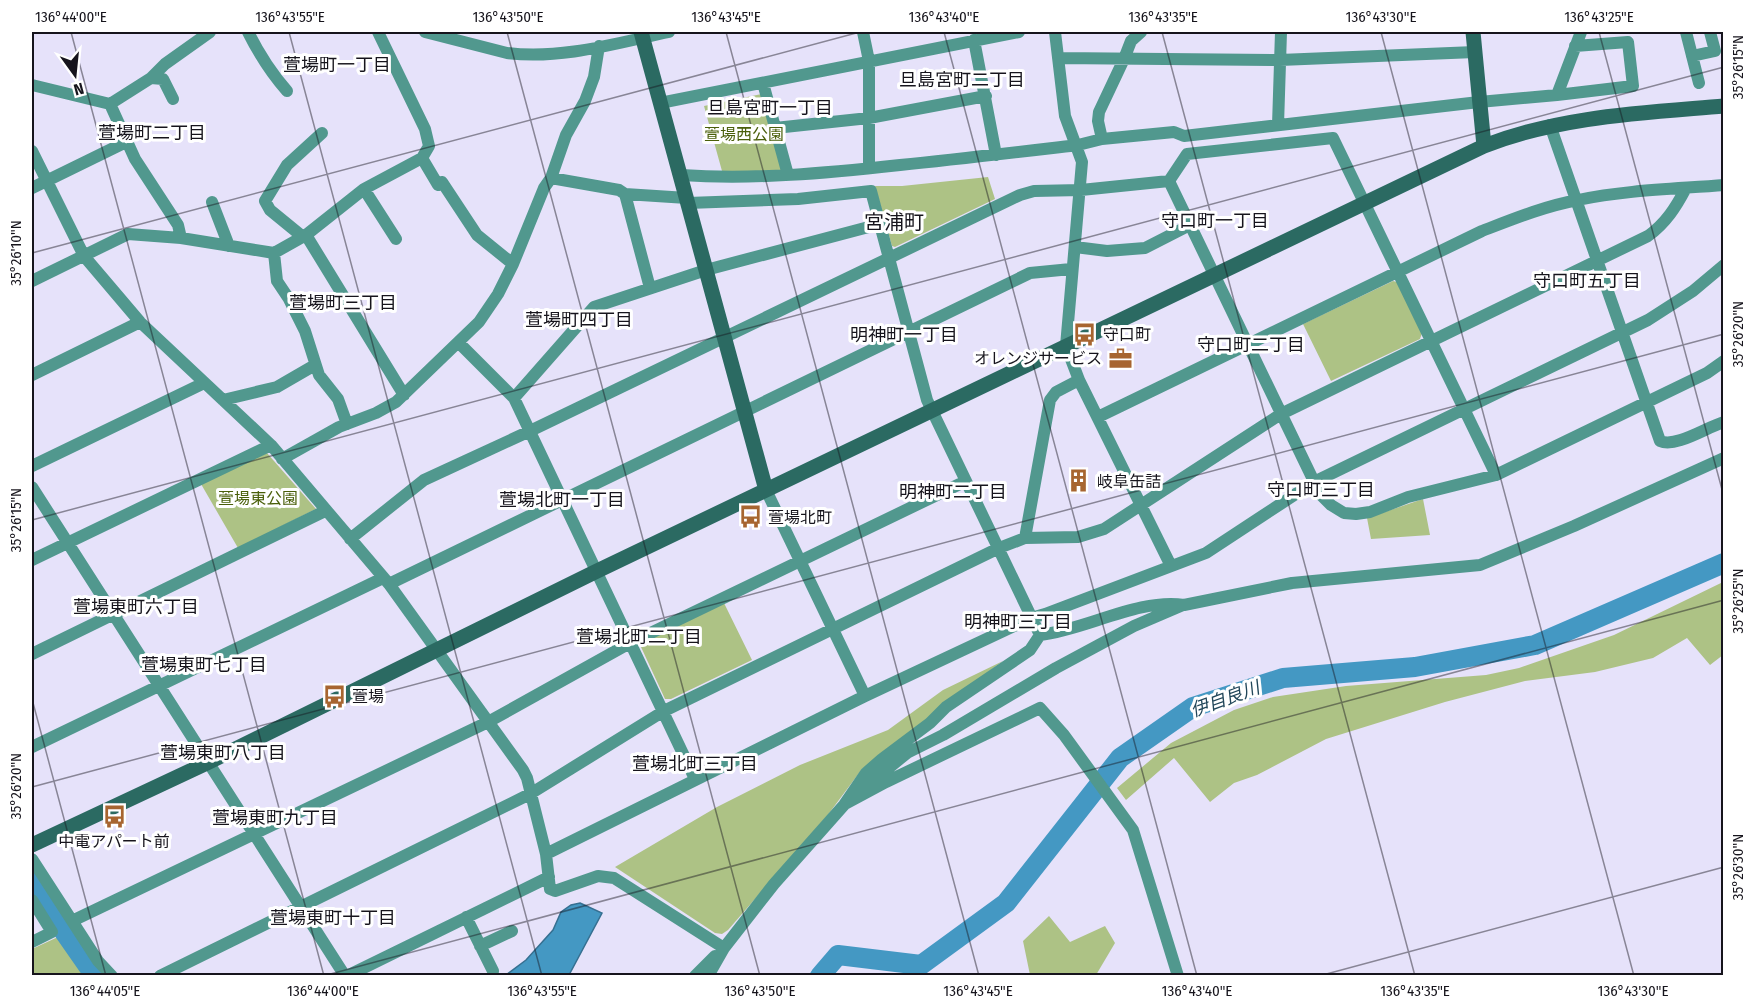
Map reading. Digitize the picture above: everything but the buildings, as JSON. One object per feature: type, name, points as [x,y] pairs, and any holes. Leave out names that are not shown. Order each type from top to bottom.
[{"type":"street","points":[[32,85],[110,104],[151,78],[165,64],[210,32]]},
{"type":"street","points":[[248,32],[274,77],[287,91]]},
{"type":"street","points":[[32,281],[128,234],[181,238],[274,253],[305,236],[364,189],[422,158],[429,146],[425,129],[378,32]]},
{"type":"street","points":[[425,32],[507,54],[521,55],[560,54],[641,34],[669,32]]},
{"type":"street","points":[[863,32],[869,61],[869,168]]},
{"type":"street","points":[[660,103],[1019,32]]},
{"type":"street","points":[[1055,32],[1065,116],[1078,145],[1082,162],[1066,346],[1079,380],[1171,566]]},
{"type":"street","points":[[1102,139],[1098,121],[1099,112],[1131,41],[1141,32]]},
{"type":"street","points":[[1278,125],[1281,32]]},
{"type":"street","points":[[1473,32],[1484,146]]},
{"type":"street","points":[[1557,95],[1581,32]]},
{"type":"street","points":[[1686,32],[1699,83]]},
{"type":"street","points":[[1692,56],[1715,51],[1710,32]]},
{"type":"street","points":[[641,34],[766,490],[865,696]]},
{"type":"street","points":[[974,40],[996,154]]},
{"type":"street","points":[[681,175],[710,177],[788,175],[869,168],[1078,145],[1102,139],[1174,132],[1184,136],[1633,86],[1628,42],[1575,46]]},
{"type":"street","points":[[282,459],[347,424],[376,413],[396,402],[480,322],[513,264],[544,188],[551,178],[566,135],[585,101],[594,77],[599,46]]},
{"type":"street","points":[[1058,58],[1280,60],[1475,52]]},
{"type":"street","points":[[151,78],[163,79],[173,99]]},
{"type":"street","points":[[763,83],[788,175]]},
{"type":"street","points":[[775,128],[869,118],[986,96]]},
{"type":"street","points":[[110,104],[135,159],[178,225],[181,238]]},
{"type":"street","points":[[32,845],[207,763],[595,572],[1484,146],[1550,125],[1604,116],[1724,106]]},
{"type":"street","points":[[1550,125],[1660,441],[1663,443],[1679,440],[1724,422]]},
{"type":"street","points":[[322,133],[287,165],[265,201],[270,210],[305,236],[404,395]]},
{"type":"street","points":[[1169,181],[1187,154],[1333,138],[1496,475]]},
{"type":"street","points":[[32,188],[126,142]]},
{"type":"street","points":[[32,151],[84,256],[140,322],[271,445],[386,581],[523,770],[546,854],[550,889],[555,891],[598,876],[614,878],[724,948]]},
{"type":"street","points":[[422,158],[438,185],[442,182],[477,235],[513,264]]},
{"type":"street","points":[[551,178],[619,190],[625,194],[687,200],[786,200],[871,191],[932,411],[1041,635]]},
{"type":"street","points":[[350,539],[424,480],[1020,195],[1034,191],[1081,190],[1169,181]]},
{"type":"street","points":[[1169,181],[1320,494],[1344,513],[1370,512],[1408,497],[1496,475],[1707,373],[1724,361]]},
{"type":"street","points":[[1098,417],[1482,231],[1516,218],[1576,200],[1625,192],[1724,185]]},
{"type":"street","points":[[160,975],[530,794],[664,711],[999,548],[1025,538],[1078,537],[1104,529],[1281,414],[1648,236],[1662,226],[1675,209],[1686,188]]},
{"type":"street","points":[[364,189],[396,239]]},
{"type":"street","points":[[625,194],[650,288]]},
{"type":"street","points":[[212,202],[229,246]]},
{"type":"street","points":[[514,398],[594,306],[706,270],[880,224]]},
{"type":"street","points":[[1075,247],[1107,251],[1145,248],[1190,225]]},
{"type":"street","points":[[274,253],[277,281],[289,298],[305,331],[314,355],[315,366],[338,399],[347,424]]},
{"type":"street","points":[[546,854],[865,696],[1031,618],[1206,553],[1314,482],[1648,320],[1694,291],[1724,266]]},
{"type":"street","points":[[32,747],[158,686],[563,500],[1030,273],[1071,269]]},
{"type":"street","points":[[32,375],[140,322]]},
{"type":"street","points":[[459,343],[514,398],[695,779]]},
{"type":"street","points":[[223,400],[277,387],[315,366]]},
{"type":"street","points":[[1025,538],[1050,400],[1056,392],[1079,380]]},
{"type":"street","points":[[32,466],[204,383]]},
{"type":"street","points":[[32,561],[271,445]]},
{"type":"street","points":[[854,788],[880,775],[907,753],[943,735],[1056,668],[1134,626],[1184,605],[1292,583],[1480,565],[1575,526],[1724,458]]},
{"type":"street","points":[[72,921],[488,722],[630,643],[966,481]]},
{"type":"street","points":[[32,487],[207,763],[346,975],[549,877]]},
{"type":"street","points":[[32,654],[326,511]]},
{"type":"street","points":[[708,975],[724,948],[774,885],[844,805],[854,788],[882,759],[930,723],[946,706],[1030,650],[1041,635],[1169,602],[1184,605]]},
{"type":"street","points":[[844,805],[886,782],[1040,708],[1064,735],[1124,814],[1133,830],[1178,975]]},
{"type":"street","points":[[32,859],[98,961],[112,975]]},
{"type":"street","points":[[32,900],[52,932],[32,942]]},
{"type":"street","points":[[466,918],[493,971]]},
{"type":"street","points":[[480,946],[512,931]]},
{"type":"street","points":[[694,975],[724,948]]},
{"type":"green space","name":"萱場西公園","points":[[766,93],[785,171],[722,171],[704,106]]},
{"type":"green space","points":[[988,177],[995,199],[895,247],[892,246],[875,186],[902,186]]},
{"type":"green space","points":[[1393,281],[1397,282],[1422,333],[1420,339],[1331,381],[1303,324]]},
{"type":"green space","name":"萱場東公園","points":[[267,453],[316,509],[238,548],[201,484]]},
{"type":"green space","points":[[1423,499],[1430,535],[1371,539],[1367,518]]},
{"type":"green space","points":[[1723,582],[1723,655],[1710,665],[1687,638],[1653,658],[1595,672],[1525,681],[1445,702],[1326,739],[1257,775],[1234,783],[1210,802],[1174,758],[1126,800],[1117,788],[1171,743],[1234,710],[1273,697],[1346,686],[1486,675],[1519,668],[1614,635]]},
{"type":"green space","points":[[724,603],[752,660],[671,699],[665,699],[641,643]]},
{"type":"green space","points":[[1003,661],[862,769],[827,816],[728,930],[722,934],[715,933],[615,867],[717,807],[800,765],[888,730],[943,690]]},
{"type":"green space","points":[[1049,916],[1070,942],[1105,926],[1115,943],[1096,975],[1030,975],[1023,941]]},
{"type":"green space","points":[[58,937],[83,975],[32,975],[32,949]]},
{"type":"water","points":[[580,903],[602,913],[569,975],[506,975],[526,960],[553,930],[561,912],[571,905]]},
{"type":"waterway","name":"伊自良川","points":[[820,976],[838,955],[921,965],[1006,903],[1120,758],[1193,707],[1283,678],[1415,667],[1535,645],[1724,563]]},
{"type":"waterway","points":[[32,880],[58,923],[95,976]]},
{"type":"place","name":"守口町","points":[[1085,334]]},
{"type":"place","name":"オレンジサービス","points":[[1120,358]]},
{"type":"place","name":"岐阜缶詰","points":[[1079,481]]},
{"type":"place","name":"萱場北町","points":[[750,517]]},
{"type":"place","name":"萱場","points":[[334,696]]},
{"type":"place","name":"中電アパート前","points":[[114,816]]},
{"type":"district","name":"萱場町一丁目","points":[[337,65]]},
{"type":"district","name":"旦島宮町二丁目","points":[[962,80]]},
{"type":"district","name":"旦島宮町一丁目","points":[[770,108]]},
{"type":"district","name":"萱場町二丁目","points":[[152,133]]},
{"type":"district","name":"守口町一丁目","points":[[1215,221]]},
{"type":"district","name":"宮浦町","points":[[894,222]]},
{"type":"district","name":"守口町五丁目","points":[[1587,281]]},
{"type":"district","name":"萱場町三丁目","points":[[343,303]]},
{"type":"district","name":"萱場町四丁目","points":[[579,320]]},
{"type":"district","name":"明神町一丁目","points":[[904,335]]},
{"type":"district","name":"守口町二丁目","points":[[1251,345]]},
{"type":"district","name":"守口町三丁目","points":[[1321,490]]},
{"type":"district","name":"明神町二丁目","points":[[953,492]]},
{"type":"district","name":"萱場北町一丁目","points":[[562,500]]},
{"type":"district","name":"萱場東町六丁目","points":[[136,607]]},
{"type":"district","name":"明神町三丁目","points":[[1018,622]]},
{"type":"district","name":"萱場北町二丁目","points":[[639,637]]},
{"type":"district","name":"萱場東町七丁目","points":[[204,665]]},
{"type":"district","name":"萱場東町八丁目","points":[[223,753]]},
{"type":"district","name":"萱場北町三丁目","points":[[695,764]]},
{"type":"district","name":"萱場東町九丁目","points":[[275,818]]},
{"type":"district","name":"萱場東町十丁目","points":[[333,918]]}]
